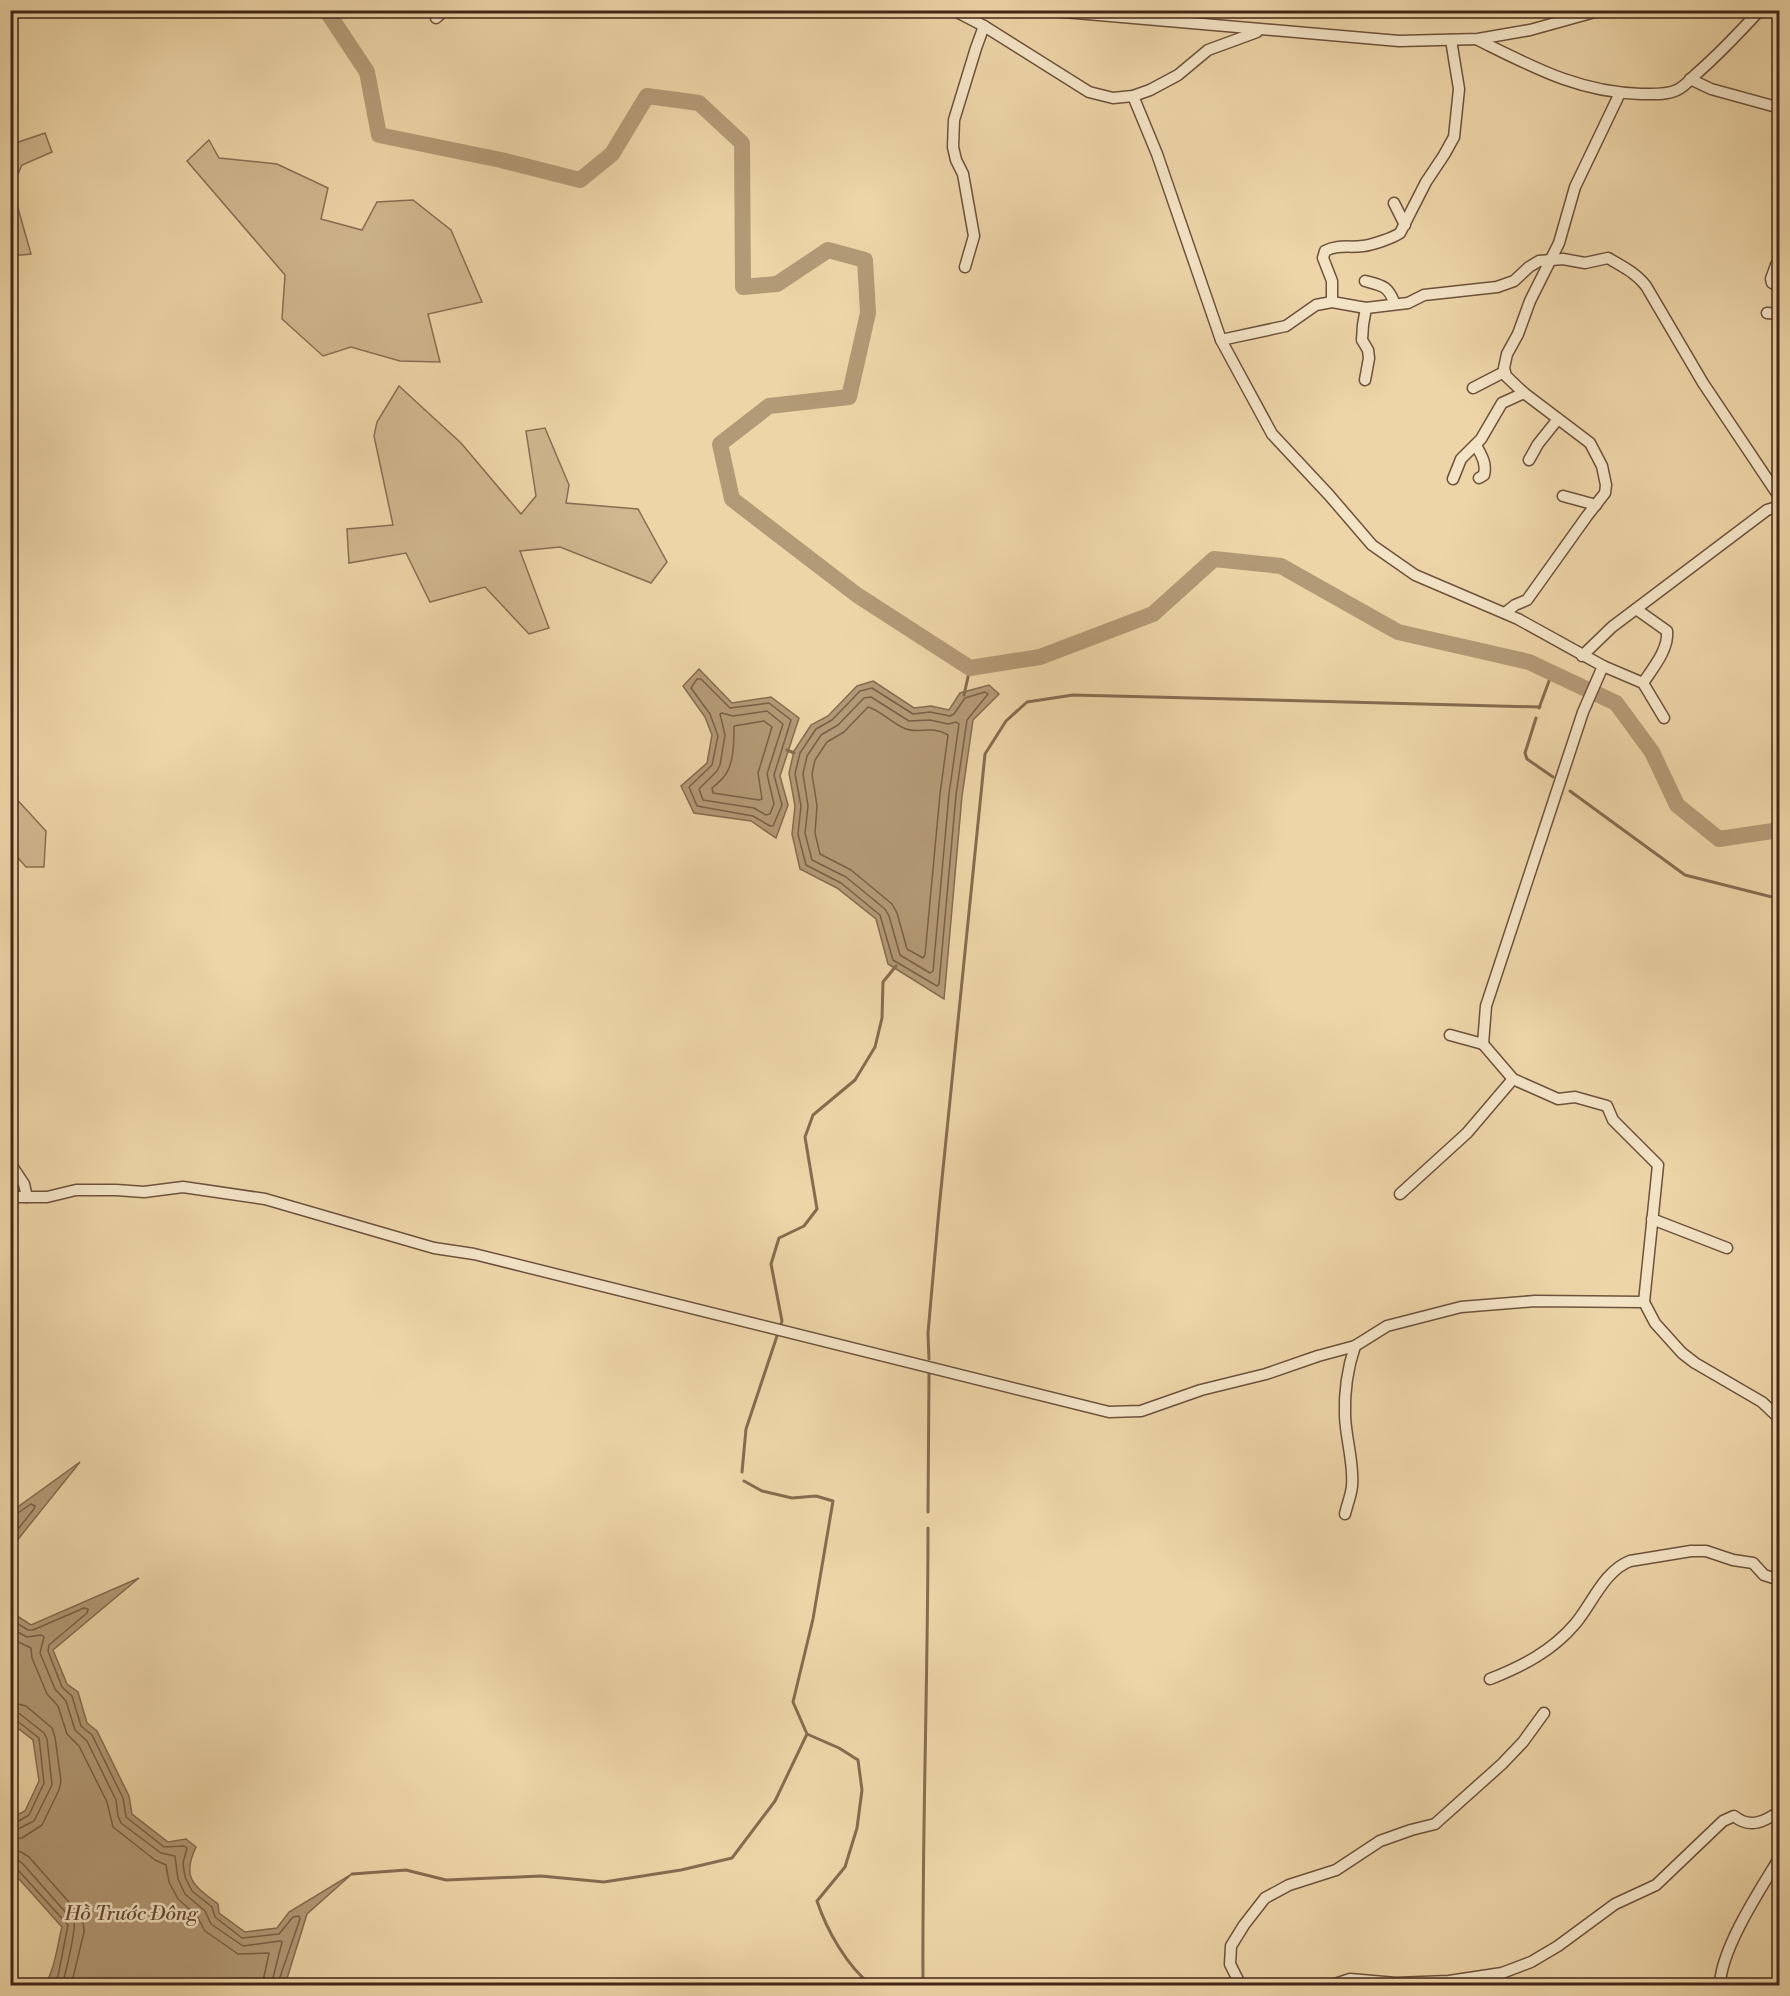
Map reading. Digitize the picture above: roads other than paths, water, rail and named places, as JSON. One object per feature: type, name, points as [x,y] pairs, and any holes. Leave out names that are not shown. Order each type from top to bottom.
[{"type":"street","points":[[953,10],[1089,92],[1113,98],[1133,96],[1150,90],[1178,75],[1208,50],[1263,30]]},
{"type":"street","points":[[1041,10],[1399,41],[1478,39],[1530,30],[1602,10]]},
{"type":"street","points":[[1478,39],[1549,75],[1597,90],[1659,94],[1677,90],[1712,61],[1760,10]]},
{"type":"street","points":[[964,267],[974,236],[963,174],[953,147],[954,120],[984,27]]},
{"type":"street","points":[[1332,302],[1332,281],[1323,258],[1325,251],[1333,246],[1365,246],[1394,237],[1400,232],[1426,182],[1454,137],[1460,89],[1451,40]]},
{"type":"street","points":[[1690,79],[1711,89],[1779,108]]},
{"type":"street","points":[[1505,613],[1515,605],[1527,600],[1605,493],[1606,485],[1602,466],[1590,443],[1524,393],[1504,372],[1507,354],[1563,232],[1575,188],[1620,93]]},
{"type":"street","points":[[1133,96],[1157,154],[1221,340],[1272,434],[1372,545],[1415,574],[1505,613],[1582,656],[1643,683],[1664,718]]},
{"type":"street","points":[[1394,203],[1405,225]]},
{"type":"street","points":[[1221,340],[1286,326],[1316,305],[1332,302],[1366,308],[1408,303],[1424,295],[1497,287],[1514,281],[1533,264],[1544,260],[1563,259],[1585,263],[1608,258],[1641,279],[1702,383],[1779,498]]},
{"type":"street","points":[[1779,265],[1776,265],[1771,279],[1772,283],[1779,286]]},
{"type":"street","points":[[1365,281],[1384,286],[1391,293],[1395,304]]},
{"type":"street","points":[[1365,380],[1369,358],[1368,350],[1362,340],[1366,308]]},
{"type":"street","points":[[1767,313],[1779,314]]},
{"type":"street","points":[[1473,388],[1504,372]]},
{"type":"street","points":[[1453,479],[1461,459],[1481,440],[1502,403],[1524,393]]},
{"type":"street","points":[[1529,460],[1538,444],[1558,419]]},
{"type":"street","points":[[1476,445],[1485,468],[1484,475],[1479,478]]},
{"type":"street","points":[[1563,496],[1596,505]]},
{"type":"street","points":[[1582,656],[1612,627],[1767,510],[1779,506]]},
{"type":"street","points":[[1636,609],[1667,632],[1668,640],[1643,683]]},
{"type":"street","points":[[1483,1044],[1486,1006],[1584,712],[1603,666]]},
{"type":"street","points":[[1450,1035],[1483,1044],[1513,1079],[1558,1099],[1575,1097],[1606,1106],[1614,1120],[1658,1165],[1644,1302],[1655,1323],[1682,1353],[1762,1402],[1779,1419]]},
{"type":"street","points":[[1400,1194],[1467,1133],[1513,1079]]},
{"type":"street","points":[[10,1163],[24,1184],[27,1197]]},
{"type":"street","points":[[10,1197],[47,1197],[76,1190],[144,1192],[183,1187],[265,1199],[434,1248],[474,1254],[1108,1412],[1141,1411],[1201,1390],[1266,1374],[1355,1346],[1387,1326],[1461,1307],[1535,1301],[1644,1302]]},
{"type":"street","points":[[1652,1219],[1727,1248]]},
{"type":"street","points":[[1345,1514],[1352,1476],[1345,1416],[1345,1387],[1347,1369],[1355,1346]]},
{"type":"street","points":[[1490,1679],[1531,1661],[1561,1639],[1576,1623],[1613,1572],[1630,1561],[1690,1551],[1706,1551],[1733,1560],[1753,1563],[1764,1575],[1779,1580]]},
{"type":"street","points":[[1240,1986],[1230,1964],[1231,1946],[1265,1898],[1289,1885],[1336,1870],[1380,1841],[1435,1824],[1502,1764],[1523,1742],[1544,1713]]},
{"type":"street","points":[[1329,1986],[1350,1979],[1396,1983],[1449,1981],[1502,1973],[1531,1962],[1549,1952],[1615,1904],[1656,1885],[1723,1821],[1734,1816],[1741,1822],[1752,1824],[1770,1818],[1779,1811]]},
{"type":"street","points":[[1720,1986],[1723,1961],[1779,1857]]},
{"type":"water","points":[[699,669],[732,703],[771,697],[799,718],[780,776],[788,805],[776,838],[751,821],[694,813],[681,786],[707,763],[712,735],[705,717],[683,686]]},
{"type":"water","points":[[873,681],[914,708],[931,706],[949,710],[960,693],[989,685],[999,694],[973,720],[962,796],[944,999],[888,964],[876,919],[837,888],[800,869],[792,834],[795,806],[789,773],[794,751],[811,725],[828,716],[857,686]]},
{"type":"water","points":[[80,1462],[11,1548],[11,1512]]},
{"type":"water","name":"Hồ Trước Đông","points":[[139,1578],[53,1650],[67,1684],[78,1692],[87,1723],[97,1731],[129,1796],[132,1814],[168,1842],[186,1839],[196,1847],[190,1866],[192,1880],[202,1892],[218,1904],[219,1913],[245,1932],[277,1928],[289,1912],[352,1874],[307,1914],[285,1985],[45,1985],[62,1927],[11,1870],[11,1818],[25,1811],[39,1781],[33,1740],[11,1723],[11,1612],[31,1625]]},
{"type":"waterway","points":[[326,10],[367,72],[379,135],[501,160],[580,180],[612,154],[647,96],[699,103],[742,143],[743,287],[777,284],[828,250],[865,260],[868,313],[849,397],[769,406],[720,444],[732,499],[857,595],[970,668],[1040,657],[1153,614],[1214,559],[1281,566],[1398,632],[1529,662],[1616,703],[1652,752],[1677,805],[1719,839],[1780,830]]},
{"type":"waterway","points":[[964,695],[970,668]]},
{"type":"waterway","points":[[1539,708],[1552,673]]},
{"type":"waterway","points":[[929,1359],[928,1333],[939,1209],[985,754],[1006,721],[1027,702],[1073,695],[1540,707]]},
{"type":"waterway","points":[[1536,718],[1525,753],[1527,759],[1553,777]]},
{"type":"waterway","points":[[787,750],[794,753]]},
{"type":"waterway","points":[[1570,791],[1685,875],[1780,899]]},
{"type":"waterway","points":[[742,1472],[746,1429],[782,1321],[771,1264],[779,1238],[804,1226],[817,1209],[805,1137],[813,1115],[855,1080],[875,1047],[882,1018],[883,982],[896,966]]},
{"type":"waterway","points":[[928,1512],[929,1374]]},
{"type":"waterway","points":[[744,1481],[762,1491],[792,1498],[816,1496],[833,1501],[813,1619],[793,1702],[807,1734],[839,1748],[858,1760],[862,1790],[857,1828],[845,1867],[817,1901],[826,1924],[846,1958],[872,1986]]},
{"type":"waterway","points":[[923,1986],[928,1528]]},
{"type":"waterway","points":[[352,1874],[406,1870],[446,1880],[541,1876],[604,1882],[681,1870],[732,1858],[775,1801],[807,1734]]}]
